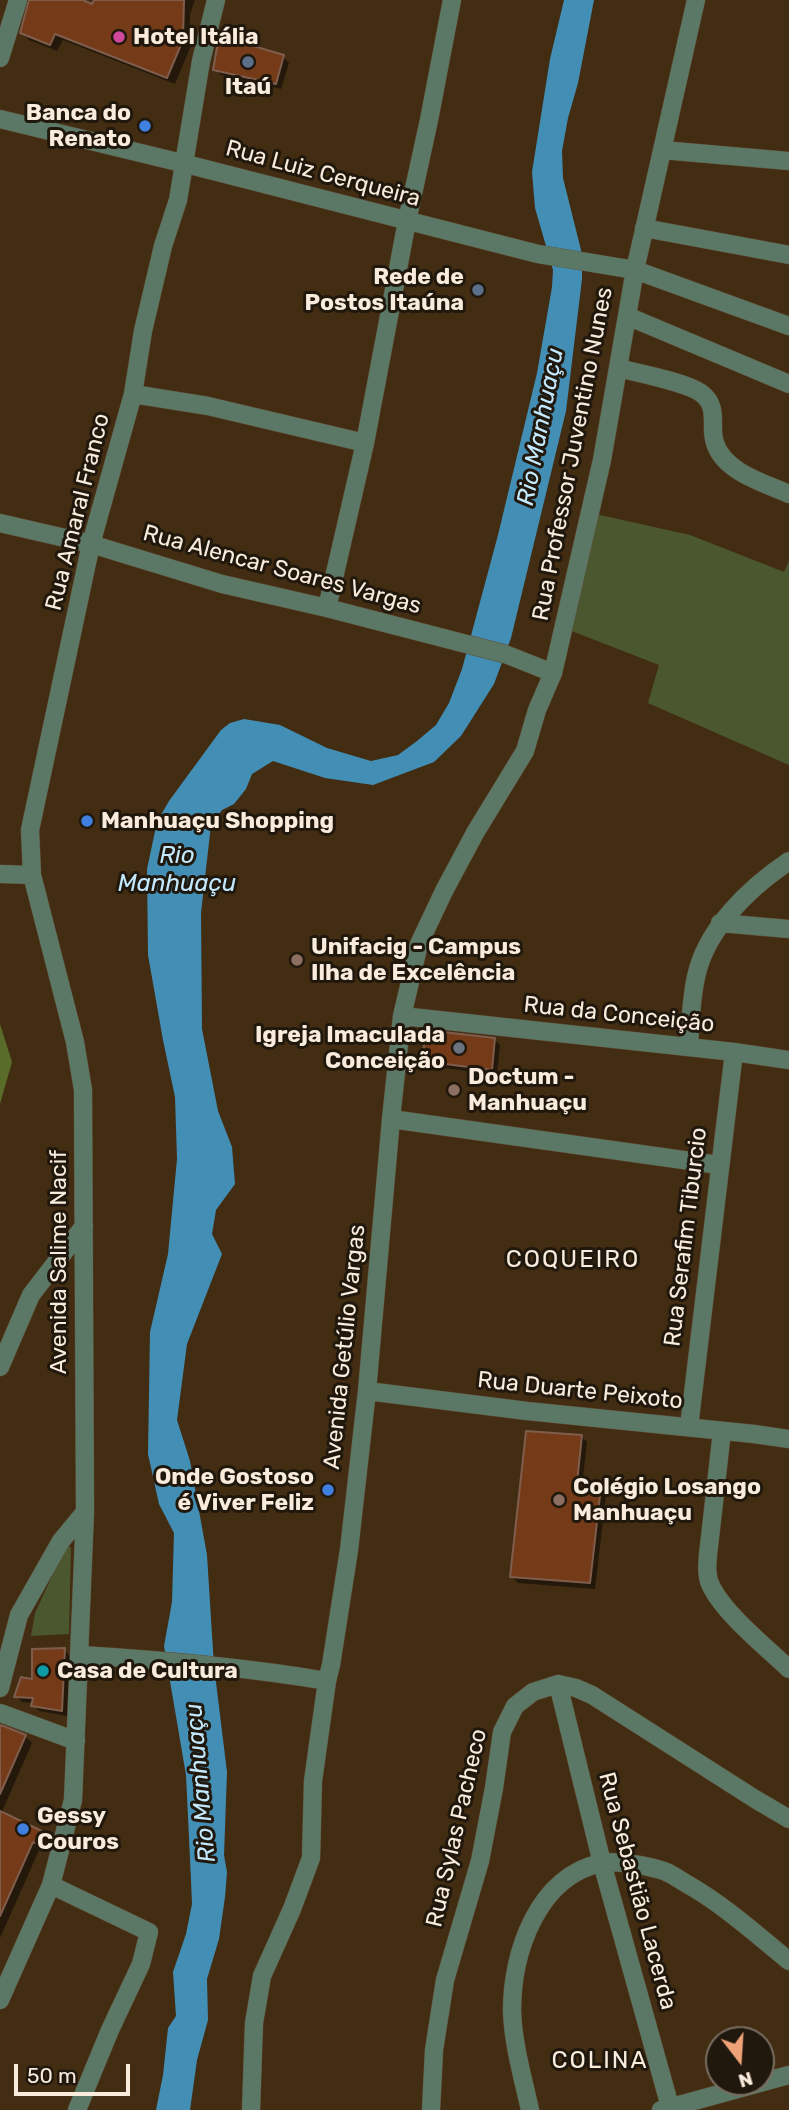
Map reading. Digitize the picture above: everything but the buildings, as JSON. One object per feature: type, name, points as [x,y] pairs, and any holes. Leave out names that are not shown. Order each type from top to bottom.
[{"type":"street","points":[[0,58],[18,0]]},
{"type":"street","name":"Rua Amaral Franco","points":[[32,875],[30,830],[35,803],[91,544],[133,394],[143,331],[163,246],[178,200],[201,61],[216,0]]},
{"type":"street","points":[[327,608],[365,443],[452,0]]},
{"type":"street","name":"Rua Professor Juventino Nunes","points":[[402,1016],[419,944],[463,856],[525,751],[537,710],[553,673],[602,460],[635,270],[696,0]]},
{"type":"street","name":"Rua Luiz Cerqueira","points":[[0,119],[538,254],[635,270],[789,326]]},
{"type":"street","points":[[662,150],[789,161]]},
{"type":"street","points":[[644,228],[789,255]]},
{"type":"street","points":[[627,316],[789,384]]},
{"type":"street","points":[[618,368],[688,387],[702,394],[709,402],[714,417],[714,442],[721,456],[733,467],[789,494]]},
{"type":"street","points":[[133,394],[208,406],[365,443]]},
{"type":"street","name":"Rua Alencar Soares Vargas","points":[[0,523],[91,544],[222,584],[460,642],[514,657],[553,673]]},
{"type":"street","points":[[689,1047],[696,977],[708,944],[720,923],[743,899],[789,861]]},
{"type":"street","points":[[0,874],[32,875]]},
{"type":"street","name":"Avenida Salime Nacif","points":[[32,875],[75,1042],[83,1090],[85,1512],[76,1741]]},
{"type":"street","points":[[720,923],[789,929]]},
{"type":"street","name":"Rua da Conceição","points":[[402,1016],[789,1060]]},
{"type":"street","name":"Avenida Getúlio Vargas","points":[[251,2110],[254,2023],[262,1976],[311,1858],[313,1781],[349,1550],[367,1391],[402,1016]]},
{"type":"street","name":"Rua Serafim Tiburcio","points":[[689,1427],[734,1052]]},
{"type":"street","points":[[391,1119],[719,1165]]},
{"type":"street","points":[[0,1367],[31,1295],[84,1226]]},
{"type":"street","name":"Rua Duarte Peixoto","points":[[367,1391],[789,1439]]},
{"type":"street","points":[[722,1431],[708,1555],[707,1572],[711,1587],[746,1628],[789,1669]]},
{"type":"street","points":[[0,1688],[19,1615],[61,1541],[85,1512]]},
{"type":"street","points":[[80,1655],[152,1659],[327,1681]]},
{"type":"street","points":[[558,1685],[576,1688],[592,1695],[789,1819]]},
{"type":"street","name":"Rua Sebastião Lacerda","points":[[558,1685],[667,2109]]},
{"type":"street","name":"Rua Sylas Pacheco","points":[[431,2110],[434,2050],[445,1980],[480,1861],[502,1732],[515,1706],[533,1692],[558,1685]]},
{"type":"street","points":[[0,1713],[76,1741],[73,1800],[51,1885],[0,2000]]},
{"type":"street","points":[[530,2110],[518,2060],[512,2014],[513,1986],[523,1944],[536,1913],[550,1893],[573,1874],[602,1863],[665,1871],[711,1898],[789,1961]]},
{"type":"street","points":[[51,1885],[149,1932],[141,1964],[77,2110]]},
{"type":"street","points":[[667,2109],[789,2075]]},
{"type":"green space","points":[[591,513],[690,535],[784,572],[789,561],[789,765],[648,703],[659,665],[564,628]]},
{"type":"green space","points":[[0,1024],[12,1062],[0,1104]]},
{"type":"green space","points":[[69,1546],[69,1634],[31,1636],[35,1613],[65,1548]]},
{"type":"water","name":"Rio Manhuaçu","points":[[564,0],[594,0],[562,151],[563,178],[581,250],[582,279],[566,411],[511,638],[494,684],[461,736],[434,762],[373,785],[325,778],[273,761],[252,774],[246,789],[234,804],[222,810],[211,825],[201,913],[202,1029],[218,1111],[232,1147],[235,1184],[216,1210],[212,1234],[222,1254],[187,1344],[177,1420],[190,1461],[207,1555],[214,1666],[227,1772],[224,1855],[227,1872],[219,1939],[207,1979],[208,2020],[197,2060],[190,2110],[156,2110],[168,2028],[176,2016],[173,1972],[186,1934],[192,1904],[186,1775],[164,1646],[172,1602],[174,1533],[159,1504],[148,1454],[150,1332],[168,1254],[177,1159],[175,1097],[148,955],[147,869],[157,822],[169,801],[221,730],[230,723],[244,719],[280,725],[327,748],[371,761],[398,755],[417,741],[436,725],[449,703],[462,669],[498,535],[537,373],[552,287],[553,270],[535,208],[532,172],[550,59]]},
{"type":"place","name":"Hotel Itália","points":[[119,37]]},
{"type":"place","name":"Itaú","points":[[248,62]]},
{"type":"place","name":"Banca do Renato","points":[[145,126]]},
{"type":"place","name":"Rede de Postos Itaúna","points":[[478,290]]},
{"type":"place","name":"Manhuaçu Shopping","points":[[87,821]]},
{"type":"place","name":"Unifacig - Campus Ilha de Excelência","points":[[297,960]]},
{"type":"place","name":"Igreja Imaculada Conceição","points":[[459,1048]]},
{"type":"place","name":"Doctum - Manhuaçu","points":[[454,1090]]},
{"type":"place","name":"Onde Gostoso é Viver Feliz","points":[[328,1490]]},
{"type":"place","name":"Colégio Losango Manhuaçu","points":[[559,1500]]},
{"type":"place","name":"Casa de Cultura","points":[[43,1671]]},
{"type":"place","name":"Gessy Couros","points":[[23,1829]]},
{"type":"district","name":"COQUEIRO","points":[[573,1260]]},
{"type":"district","name":"COLINA","points":[[600,2061]]}]
